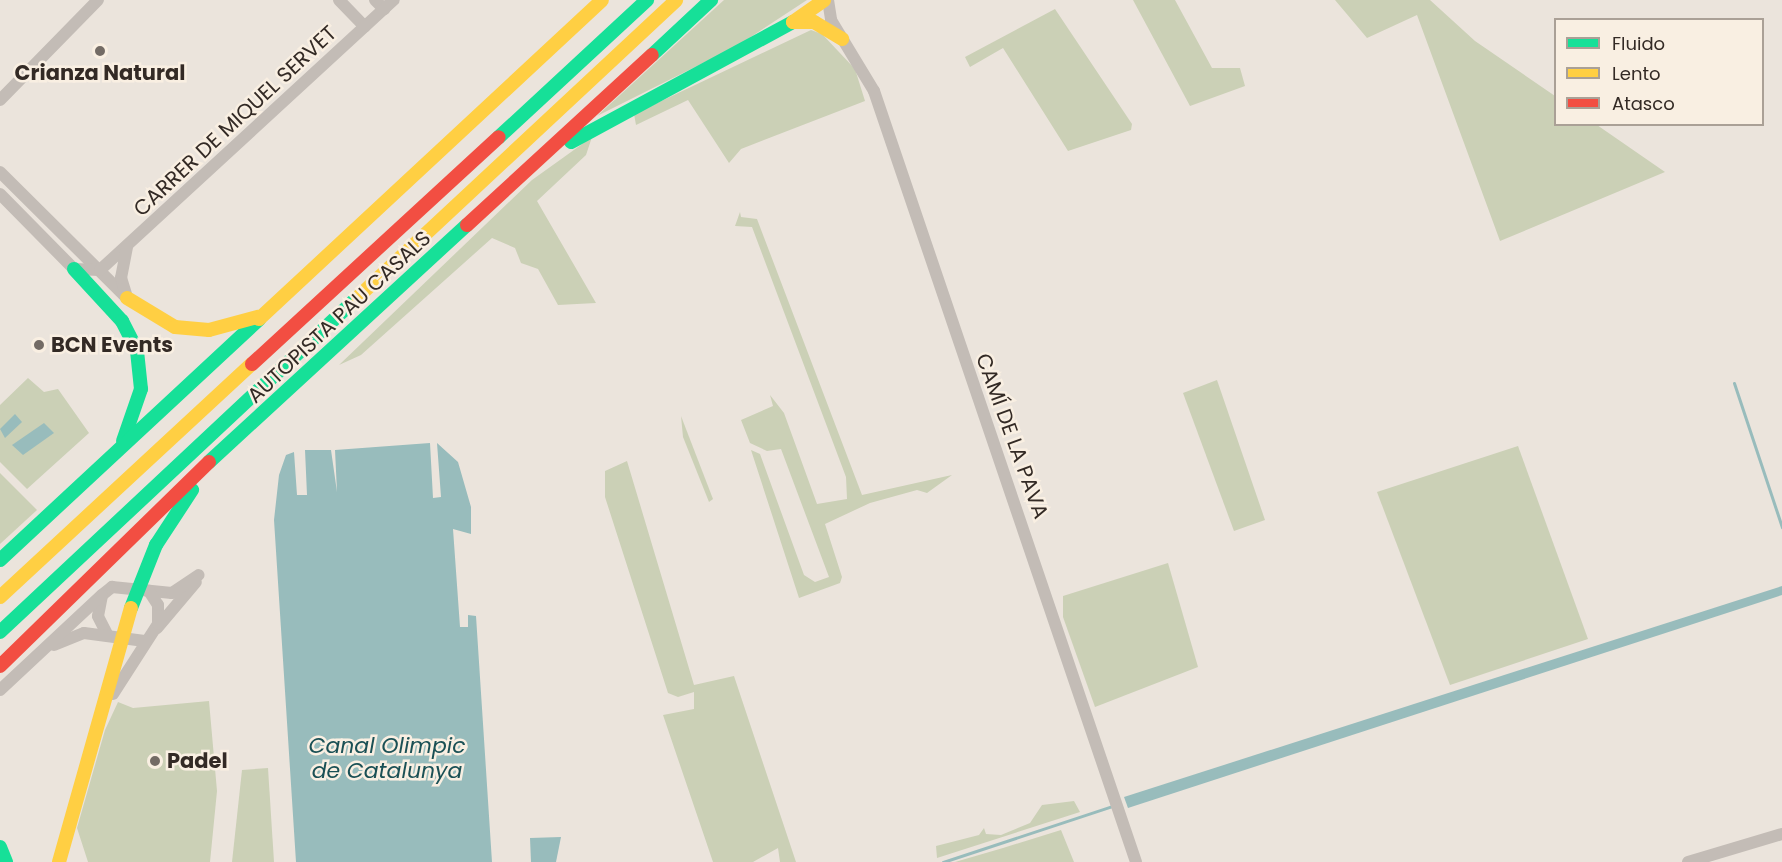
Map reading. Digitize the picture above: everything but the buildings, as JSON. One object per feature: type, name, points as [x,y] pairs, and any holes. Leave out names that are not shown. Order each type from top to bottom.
[{"type":"main road","points":[[0,560],[602,0]]},
{"type":"main road","name":"AUTOPISTA PAU CASALS","points":[[0,597],[647,0]]},
{"type":"main road","name":"AUTOPISTA PAU CASALS","points":[[0,632],[678,0]]},
{"type":"main road","points":[[0,666],[244,431],[711,0]]},
{"type":"main road","points":[[532,166],[793,22],[826,0]]},
{"type":"main road","points":[[793,22],[814,22],[839,34]]},
{"type":"main road","points":[[74,268],[122,321],[137,351],[141,389],[118,449]]},
{"type":"main road","points":[[127,298],[175,327],[209,330],[263,315]]},
{"type":"main road","points":[[58,862],[94,729],[114,638],[144,589],[179,506],[244,431]]},
{"type":"main road","points":[[0,847],[6,862]]},
{"type":"street","points":[[0,100],[99,0]]},
{"type":"street","points":[[339,0],[365,27]]},
{"type":"street","name":"CAMÍ DE LA PAVA","points":[[826,0],[839,34],[874,91],[1115,794],[1136,862]]},
{"type":"street","name":"CAMÍ DE LA PAVA","points":[[834,0],[839,34]]},
{"type":"street","name":"CARRER DE MIQUEL SERVET","points":[[100,270],[365,27],[384,3]]},
{"type":"street","points":[[0,172],[127,298]]},
{"type":"street","points":[[0,194],[74,268],[100,270]]},
{"type":"street","name":"CARRER DE MIQUEL SERVET","points":[[127,298],[121,278],[128,245]]},
{"type":"street","points":[[0,690],[102,595],[120,585],[172,593],[199,575],[144,641],[94,729]]},
{"type":"street","points":[[144,589],[159,611],[154,631]]},
{"type":"street","points":[[102,595],[98,616],[114,638]]},
{"type":"street","points":[[39,655],[74,634],[144,641]]},
{"type":"street","points":[[1688,862],[1782,834]]},
{"type":"green space","points":[[724,0],[807,0],[737,46],[597,116]]},
{"type":"green space","points":[[1133,0],[1175,0],[1212,68],[1240,68],[1245,86],[1190,106]]},
{"type":"green space","points":[[1335,0],[1430,0],[1475,41],[1554,95],[1554,126],[1598,126],[1665,172],[1500,241],[1417,15],[1367,38]]},
{"type":"green space","points":[[1055,9],[1132,124],[1131,130],[1068,151],[1003,48],[970,67],[965,57]]},
{"type":"green space","points":[[811,30],[822,34],[855,69],[865,101],[741,149],[729,163],[688,100],[636,125],[634,114]]},
{"type":"green space","points":[[592,137],[586,155],[537,201],[596,303],[558,305],[538,269],[521,263],[515,248],[492,238],[361,355],[339,365],[532,180]]},
{"type":"green space","points":[[740,212],[741,217],[757,219],[862,495],[952,475],[927,493],[917,490],[870,503],[825,524],[842,577],[840,583],[799,598],[751,450],[760,454],[804,575],[815,582],[829,577],[781,449],[767,451],[750,443],[741,420],[773,406],[770,395],[784,413],[817,504],[847,499],[846,477],[752,227],[735,226]]},
{"type":"green space","points":[[28,378],[44,392],[58,389],[89,433],[27,489],[0,462],[0,405]]},
{"type":"green space","points":[[1217,380],[1265,520],[1234,531],[1183,393]]},
{"type":"green space","points":[[681,416],[713,499],[709,502],[683,437]]},
{"type":"green space","points":[[1518,446],[1588,639],[1450,685],[1377,492]]},
{"type":"green space","points":[[627,461],[694,685],[734,676],[796,862],[780,862],[778,848],[753,862],[713,862],[663,715],[694,709],[694,692],[678,697],[668,693],[605,497],[605,471]]},
{"type":"green space","points":[[0,473],[37,510],[0,544]]},
{"type":"green space","points":[[1168,563],[1198,667],[1095,707],[1063,617],[1063,596]]},
{"type":"green space","name":"Padel","points":[[209,701],[217,791],[210,862],[88,862],[77,828],[105,730],[118,702],[133,708]]},
{"type":"green space","points":[[268,768],[274,862],[232,862],[242,770]]},
{"type":"green space","points":[[1074,801],[1080,812],[937,858],[936,846],[979,835],[984,828],[986,834],[1001,835],[1030,823],[1042,805]]},
{"type":"green space","points":[[1061,830],[1074,862],[955,862],[1003,848]]},
{"type":"water","points":[[15,414],[22,422],[5,438],[0,429]]},
{"type":"water","points":[[44,423],[54,433],[23,455],[12,445]]},
{"type":"water","name":"Canal Olimpic de Catalunya","points":[[430,443],[433,498],[441,497],[437,443],[458,462],[471,507],[471,534],[453,529],[460,627],[468,627],[468,615],[476,616],[492,862],[296,862],[274,520],[279,475],[286,455],[294,452],[297,495],[307,495],[305,450],[331,450],[337,492],[335,450]]},
{"type":"water","points":[[1782,586],[1782,595],[1128,808],[1124,797]]},
{"type":"water","points":[[561,837],[556,862],[531,862],[530,838]]},
{"type":"waterway","points":[[1734,383],[1782,527]]},
{"type":"waterway","points":[[943,862],[1112,806]]},
{"type":"traffic: fast","points":[[499,137],[647,0]]},
{"type":"traffic: fast","points":[[652,55],[711,0]]},
{"type":"traffic: fast","points":[[571,142],[793,22]]},
{"type":"traffic: fast","points":[[209,462],[467,225]]},
{"type":"traffic: fast","points":[[74,269],[122,321],[137,351],[141,389],[123,441]]},
{"type":"traffic: fast","points":[[0,632],[358,297]]},
{"type":"traffic: fast","points":[[0,560],[259,319]]},
{"type":"traffic: fast","points":[[131,608],[156,545],[192,490]]},
{"type":"traffic: fast","points":[[0,847],[6,862]]},
{"type":"traffic: slow","points":[[259,319],[602,0]]},
{"type":"traffic: slow","points":[[358,297],[676,0]]},
{"type":"traffic: slow","points":[[793,22],[824,0]]},
{"type":"traffic: slow","points":[[793,22],[814,22],[842,39]]},
{"type":"traffic: slow","points":[[127,298],[175,327],[209,330],[257,317]]},
{"type":"traffic: slow","points":[[0,597],[252,364]]},
{"type":"traffic: slow","points":[[59,862],[131,608]]},
{"type":"traffic: jam","points":[[467,225],[652,55]]},
{"type":"traffic: jam","points":[[252,364],[499,137]]},
{"type":"traffic: jam","points":[[0,666],[209,462]]},
{"type":"place","name":"Crianza Natural","points":[[100,51]]},
{"type":"place","name":"BCN Events","points":[[39,345]]},
{"type":"place","name":"Padel","points":[[155,761]]}]
